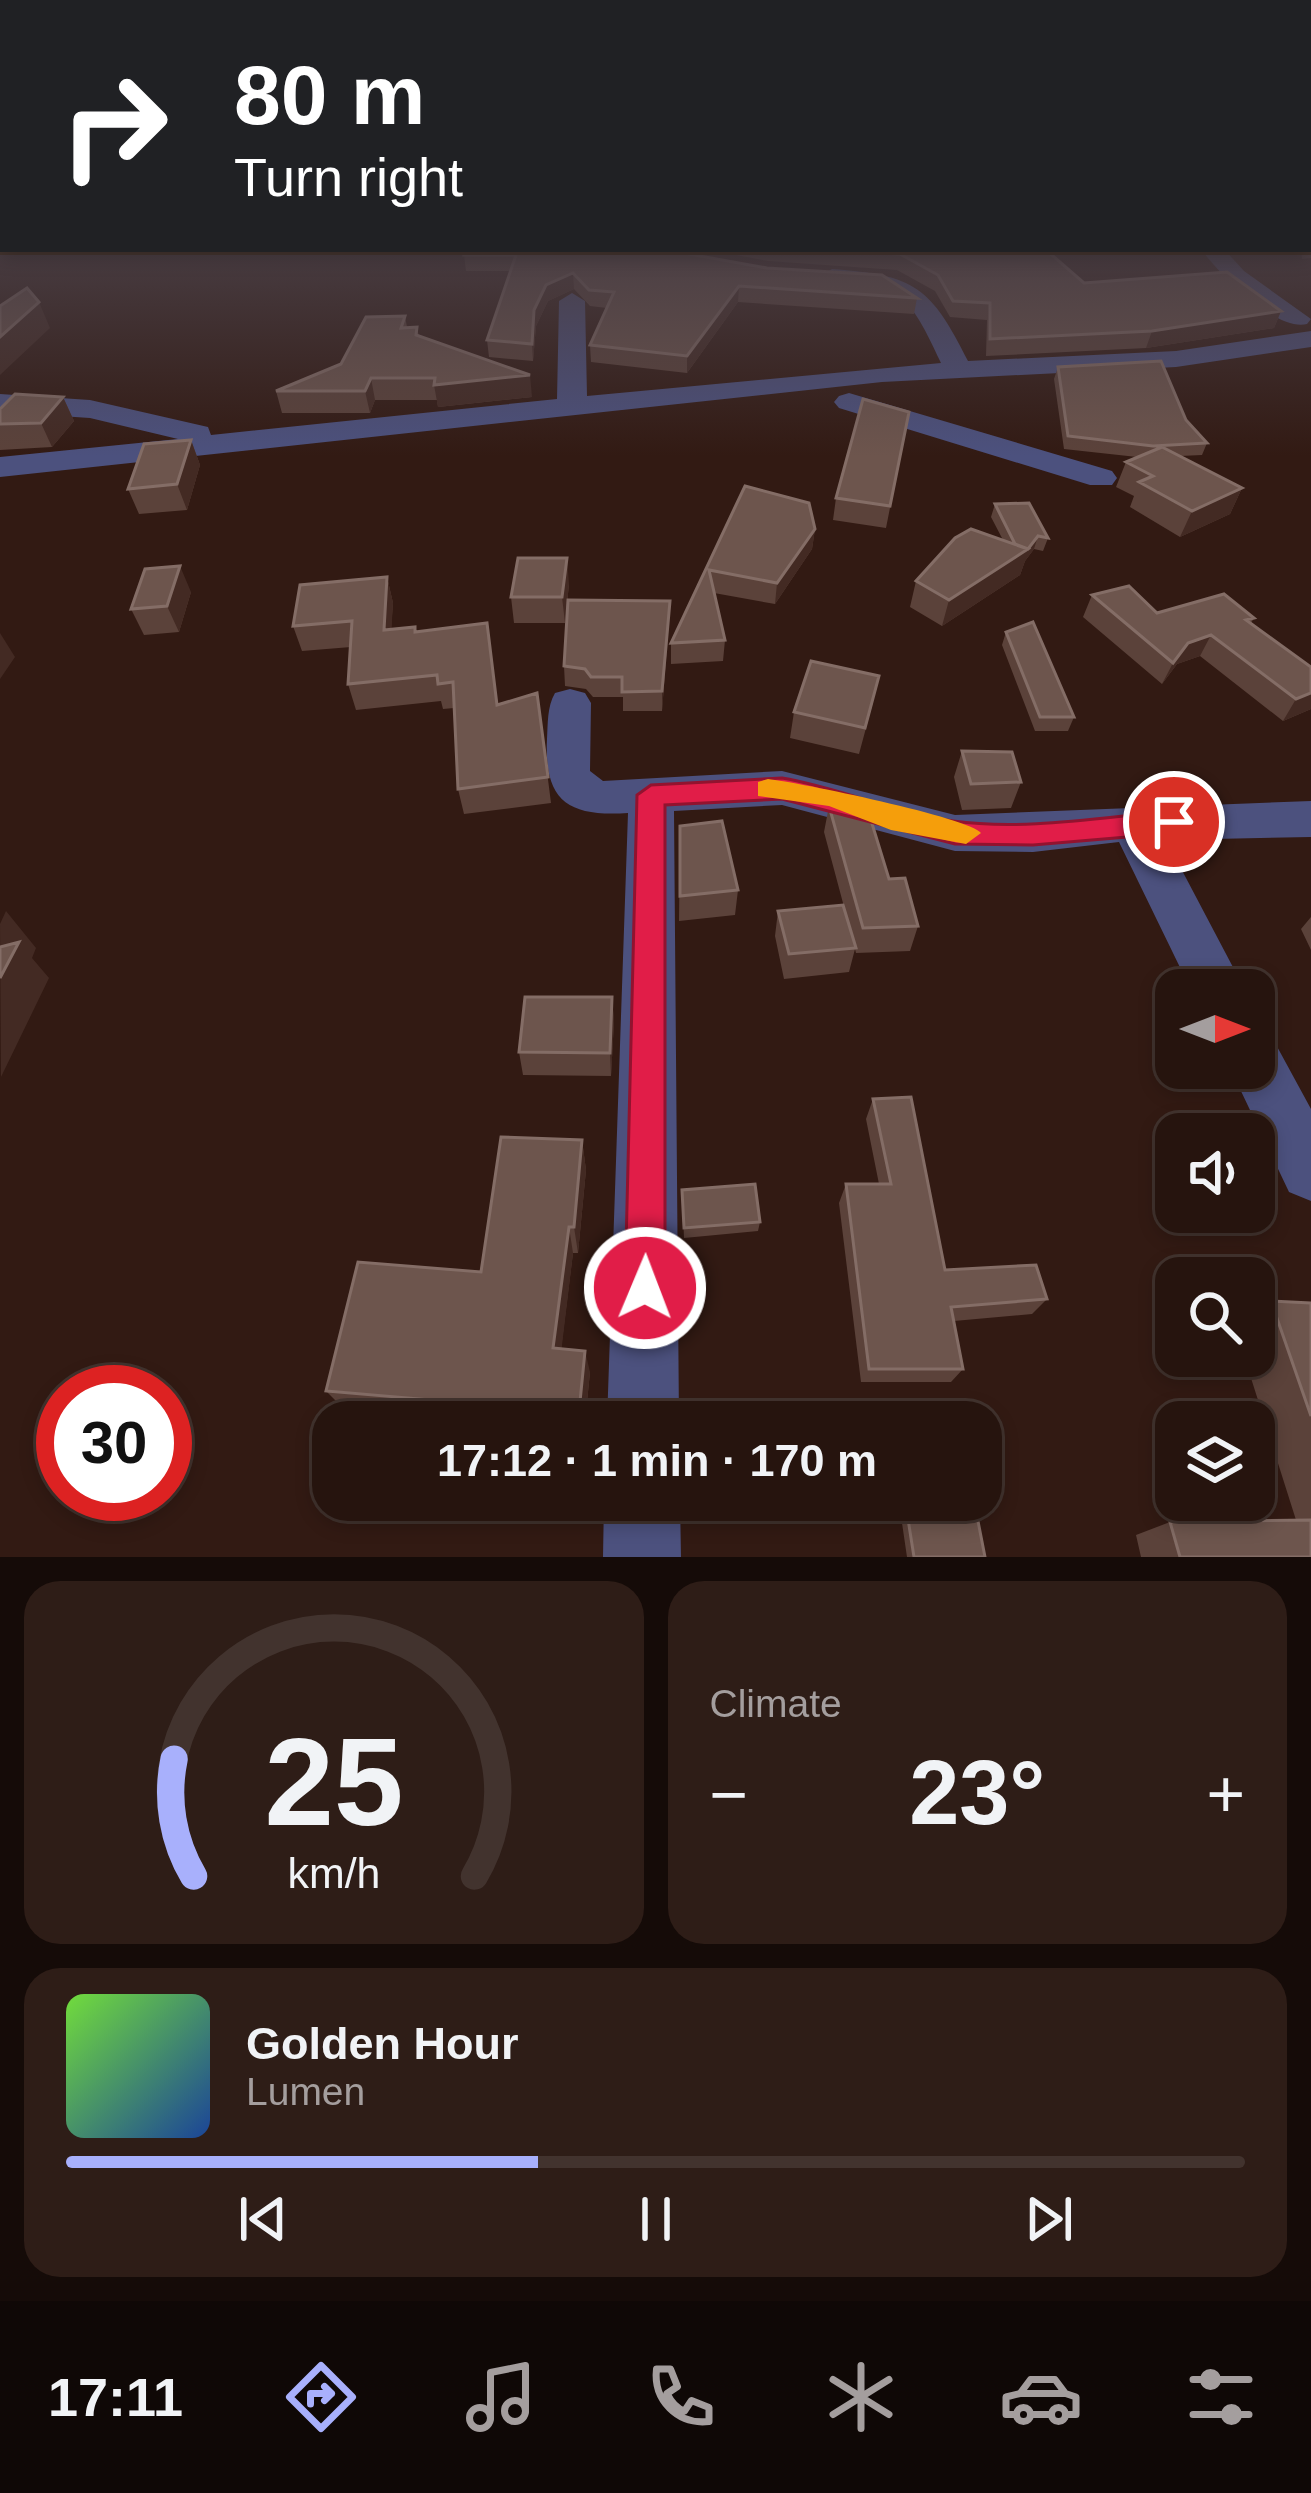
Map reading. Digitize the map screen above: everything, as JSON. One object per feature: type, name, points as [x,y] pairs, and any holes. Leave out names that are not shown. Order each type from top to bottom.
[{"type":"street","points":[[572,311],[572,408]]},
{"type":"street","points":[[929,311],[957,368]]},
{"type":"street","points":[[1281,311],[1311,326]]},
{"type":"street","points":[[934,322],[1059,365]]},
{"type":"street","points":[[0,467],[957,368],[1176,359],[1311,339]]},
{"type":"street","points":[[808,383],[854,404],[1101,478]]},
{"type":"street","points":[[0,403],[90,409],[230,442]]},
{"type":"street","points":[[570,703],[568,771],[573,785],[597,798],[782,788],[831,796],[891,819],[955,833],[1033,834],[1132,824],[1311,819]]},
{"type":"street","points":[[643,1401],[651,795]]},
{"type":"street","points":[[1132,824],[1207,969]]},
{"type":"street","points":[[1269,1089],[1311,1170]]},
{"type":"street","points":[[642,1521],[642,1557]]},
{"type":"building","points":[[0,311],[29,311],[0,337]]},
{"type":"building","points":[[497,311],[534,311],[532,344],[487,340]]},
{"type":"building","points":[[606,311],[721,311],[687,356],[590,345]]},
{"type":"building","points":[[990,311],[1281,311],[1152,331],[990,339]]},
{"type":"building","points":[[405,316],[401,328],[417,327],[416,335],[530,375],[434,385],[435,378],[371,378],[365,391],[276,391],[341,364],[366,317]]},
{"type":"building","points":[[1161,361],[1186,420],[1207,443],[1153,446],[1068,436],[1058,367]]},
{"type":"building","points":[[15,394],[63,397],[41,423],[0,424],[0,409]]},
{"type":"building","points":[[863,399],[909,412],[890,506],[836,498]]},
{"type":"building","points":[[191,440],[177,484],[128,489],[144,444]]},
{"type":"building","points":[[1162,447],[1242,488],[1192,511],[1139,482],[1153,476],[1126,462]]},
{"type":"building","points":[[745,486],[809,503],[815,529],[777,583],[709,570],[725,640],[671,643]]},
{"type":"building","points":[[1029,503],[1048,538],[1038,536],[1028,549],[1015,544],[995,504]]},
{"type":"building","points":[[971,529],[1028,549],[949,600],[916,581],[955,538]]},
{"type":"building","points":[[518,558],[567,558],[562,597],[511,597]]},
{"type":"building","points":[[180,566],[167,606],[131,609],[145,569]]},
{"type":"building","points":[[387,577],[384,630],[415,627],[415,632],[487,623],[497,705],[537,693],[548,777],[458,789],[453,682],[438,684],[437,675],[348,684],[352,621],[293,626],[300,585]]},
{"type":"building","points":[[1129,586],[1157,613],[1224,594],[1254,618],[1246,620],[1311,667],[1311,693],[1296,699],[1211,635],[1188,643],[1173,663],[1092,595]]},
{"type":"building","points":[[568,600],[670,601],[662,691],[622,692],[622,677],[591,677],[585,669],[564,666]]},
{"type":"building","points":[[1033,622],[1074,717],[1040,717],[1006,632]]},
{"type":"building","points":[[811,661],[879,676],[865,728],[794,712]]},
{"type":"building","points":[[962,751],[1012,752],[1021,782],[971,784]]},
{"type":"building","points":[[866,804],[889,879],[905,878],[918,926],[863,928],[829,806]]},
{"type":"building","points":[[722,821],[738,890],[680,896],[680,826]]},
{"type":"building","points":[[843,905],[856,948],[789,954],[778,911]]},
{"type":"building","points":[[19,942],[0,978],[0,947]]},
{"type":"building","points":[[525,997],[612,997],[610,1053],[519,1052]]},
{"type":"building","points":[[911,1097],[945,1270],[1036,1265],[1047,1299],[951,1307],[963,1369],[869,1369],[846,1184],[891,1184],[873,1099]]},
{"type":"building","points":[[501,1137],[582,1140],[574,1227],[569,1227],[553,1348],[585,1351],[580,1401],[443,1401],[326,1391],[358,1262],[481,1272]]},
{"type":"building","points":[[755,1184],[760,1222],[684,1228],[682,1190]]},
{"type":"building","points":[[1275,1301],[1311,1303],[1311,1416],[1275,1312]]},
{"type":"building","points":[[1311,1520],[1311,1557],[1180,1557],[1170,1522],[1275,1521]]},
{"type":"building","points":[[908,1521],[978,1521],[985,1557],[914,1557]]},
{"type":"slow traffic","points":[[768,789],[831,796],[891,819],[966,833]]},
{"type":"route","points":[[645,1288],[651,795],[782,788],[831,796],[891,819],[955,833],[1033,834],[1174,822]]}]
